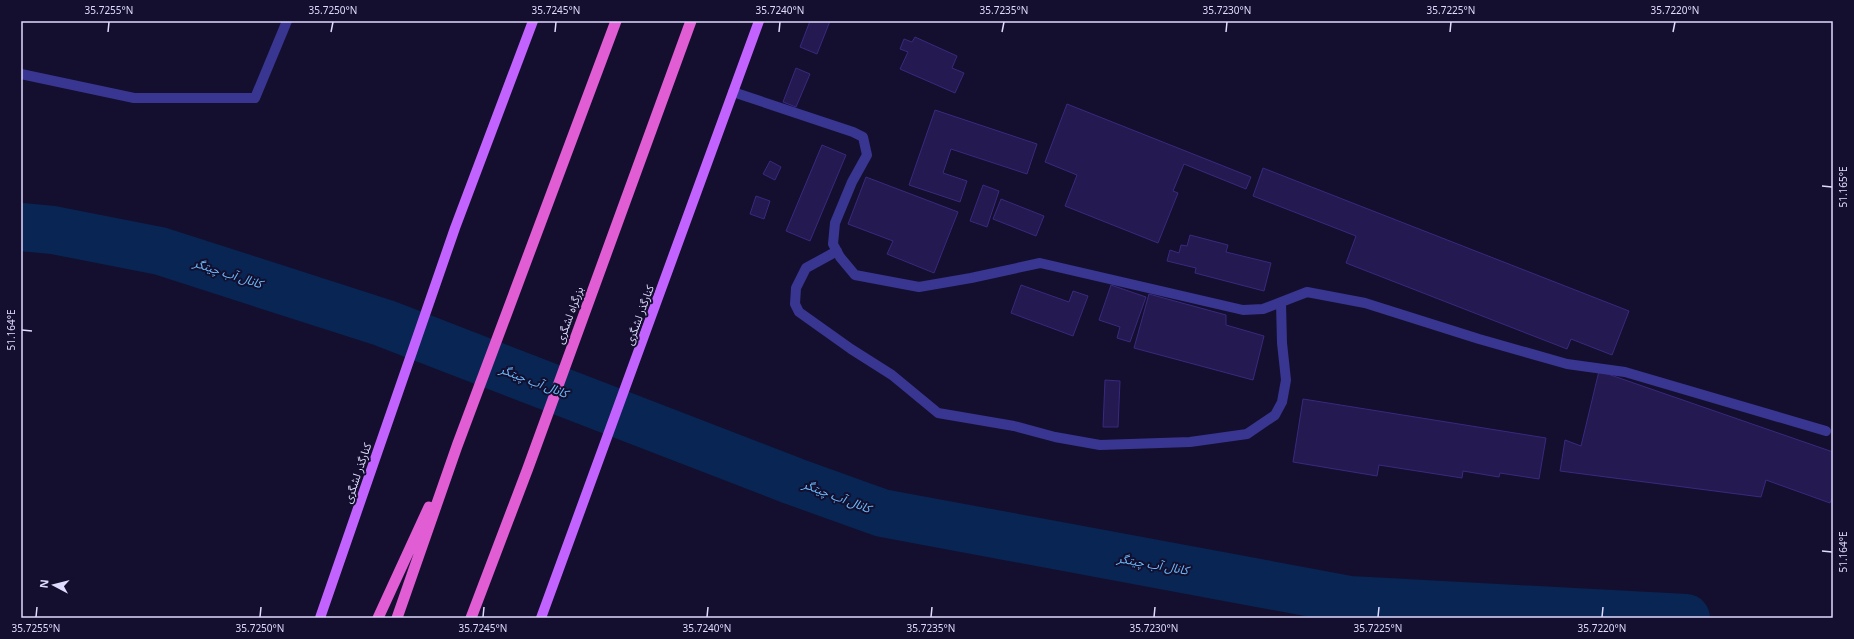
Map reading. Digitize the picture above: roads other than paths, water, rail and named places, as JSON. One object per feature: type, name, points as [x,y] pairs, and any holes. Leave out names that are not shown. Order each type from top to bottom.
[{"type":"highway","points":[[397,618],[457,447],[616,21]]},
{"type":"highway","name":"بزرگراه لشگری","points":[[472,618],[691,21]]},
{"type":"highway","points":[[378,618],[457,447]]},
{"type":"main road","name":"کنارگذر لشگری","points":[[320,618],[451,242],[533,21]]},
{"type":"main road","name":"کنارگذر لشگری","points":[[541,618],[759,21]]},
{"type":"lane","points":[[21,74],[134,98],[255,98],[287,21]]},
{"type":"lane","points":[[733,92],[853,132],[863,137],[867,155],[852,182],[835,223],[833,244],[855,275],[919,287],[971,278],[1040,262],[1243,310],[1263,309],[1307,292],[1365,304],[1501,346],[1567,364],[1625,372],[1826,431]]},
{"type":"lane","points":[[837,251],[806,268],[796,288],[794,304],[799,312],[851,349],[892,375],[938,413],[1014,426],[1055,437],[1100,445],[1190,442],[1247,434],[1275,415],[1282,402],[1286,380],[1282,343],[1281,303]]},
{"type":"waterway","name":"کانال آب چیتگر","points":[[21,227],[53,230],[160,251],[384,323],[793,481],[882,513],[1350,600],[1686,618]]}]
